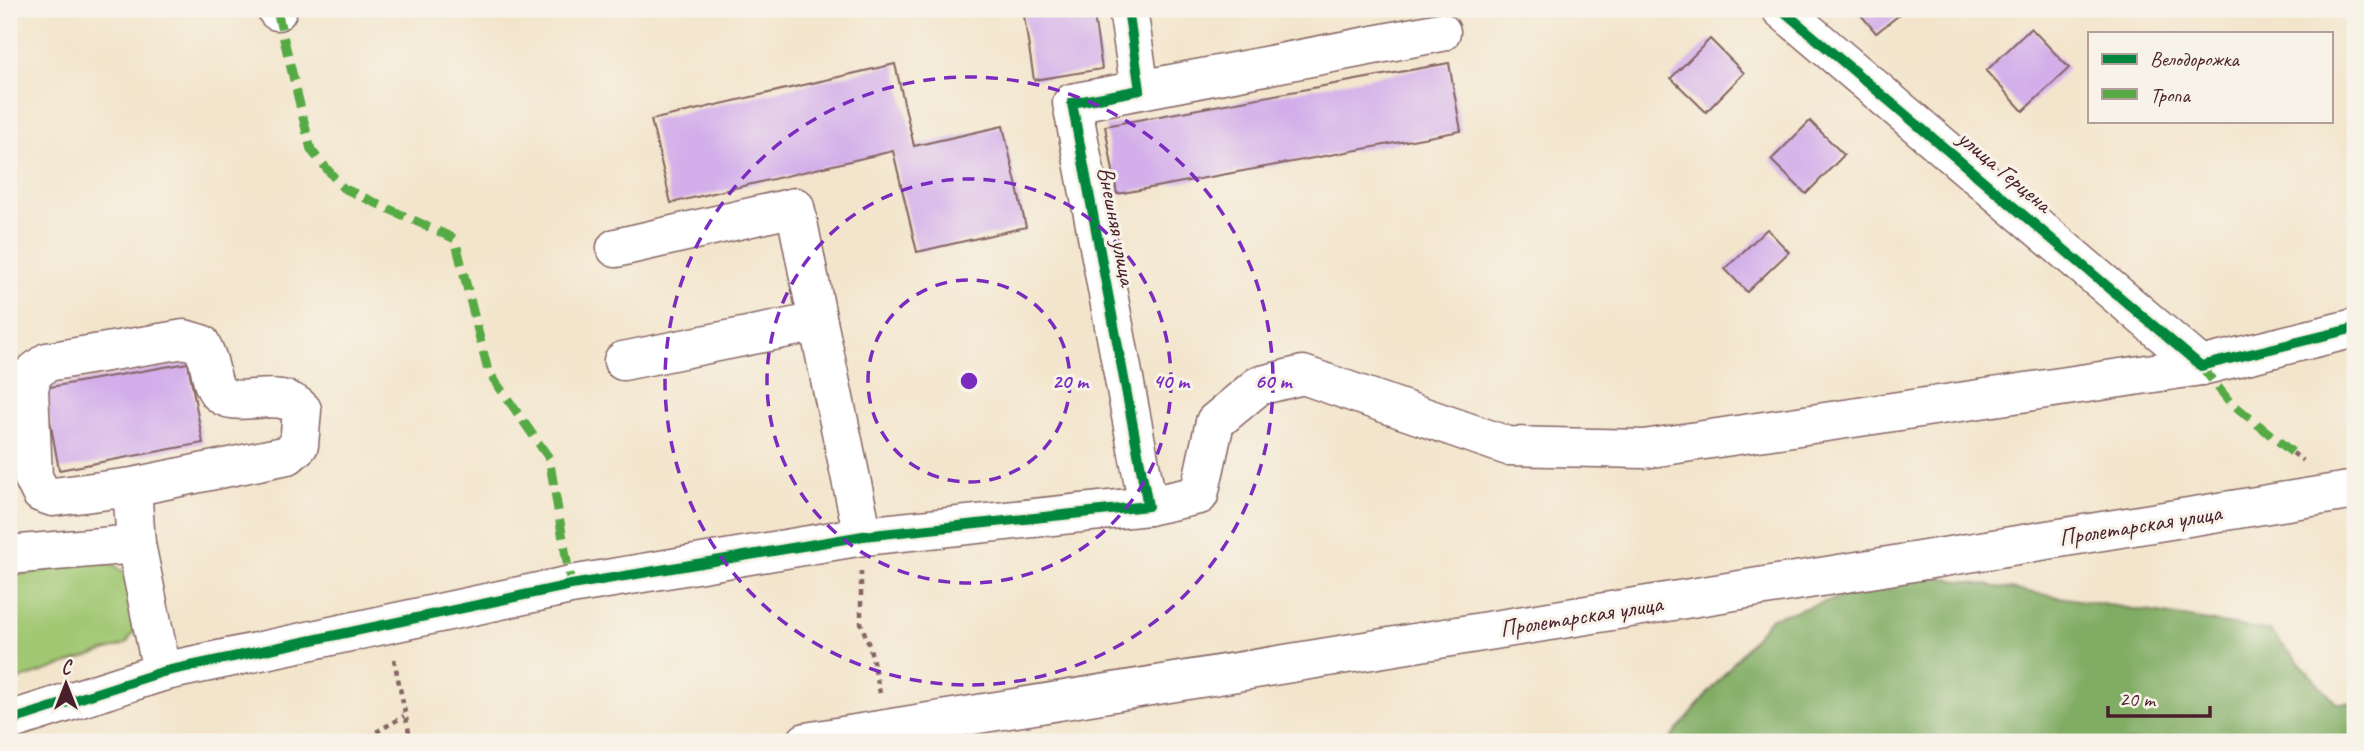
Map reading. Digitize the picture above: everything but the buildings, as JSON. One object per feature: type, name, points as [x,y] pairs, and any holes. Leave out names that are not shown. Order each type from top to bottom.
[{"type":"street","points":[[1128,9],[1140,90],[1441,32]]},
{"type":"street","name":"улица Герцена","points":[[1781,9],[2201,366]]},
{"type":"street","name":"Внешняя улица","points":[[1140,90],[1072,103],[1148,506]]},
{"type":"street","points":[[616,248],[795,207],[863,536]]},
{"type":"street","points":[[623,361],[818,322]]},
{"type":"street","points":[[9,721],[162,672],[571,584],[863,536],[1148,506],[1199,495],[1215,422],[1258,386],[1303,375],[1508,446],[1644,449],[2201,366],[2355,328]]},
{"type":"street","points":[[184,339],[201,344],[209,363],[212,383],[220,395],[234,399],[287,399],[302,410],[299,445],[288,455],[132,486],[53,497],[41,493],[33,478],[29,389],[33,373],[47,362],[184,339]]},
{"type":"street","points":[[132,486],[136,544],[162,672]]},
{"type":"street","name":"Пролетарская улица","points":[[806,742],[2355,490]]},
{"type":"street","points":[[9,555],[136,544]]},
{"type":"path","points":[[863,536],[861,624],[870,648],[888,729]]},
{"type":"path","points":[[387,624],[411,742]]},
{"type":"path","points":[[359,742],[404,716]]},
{"type":"green space","points":[[99,561],[114,565],[127,574],[135,630],[126,644],[9,683],[9,576]]},
{"type":"green space","points":[[1917,574],[2270,631],[2336,703],[2355,703],[2355,742],[1667,742],[1771,618]]},
{"type":"marked path","points":[[277,11],[311,150],[343,188],[455,239],[488,371],[549,458],[571,585]]},
{"type":"marked path","points":[[2201,366],[2229,401],[2293,453]]},
{"type":"cycle path","points":[[9,721],[162,672],[571,585],[863,536],[1148,506],[1072,103],[1140,90],[1128,9]]},
{"type":"cycle path","points":[[1781,9],[2201,366],[2355,328]]}]
